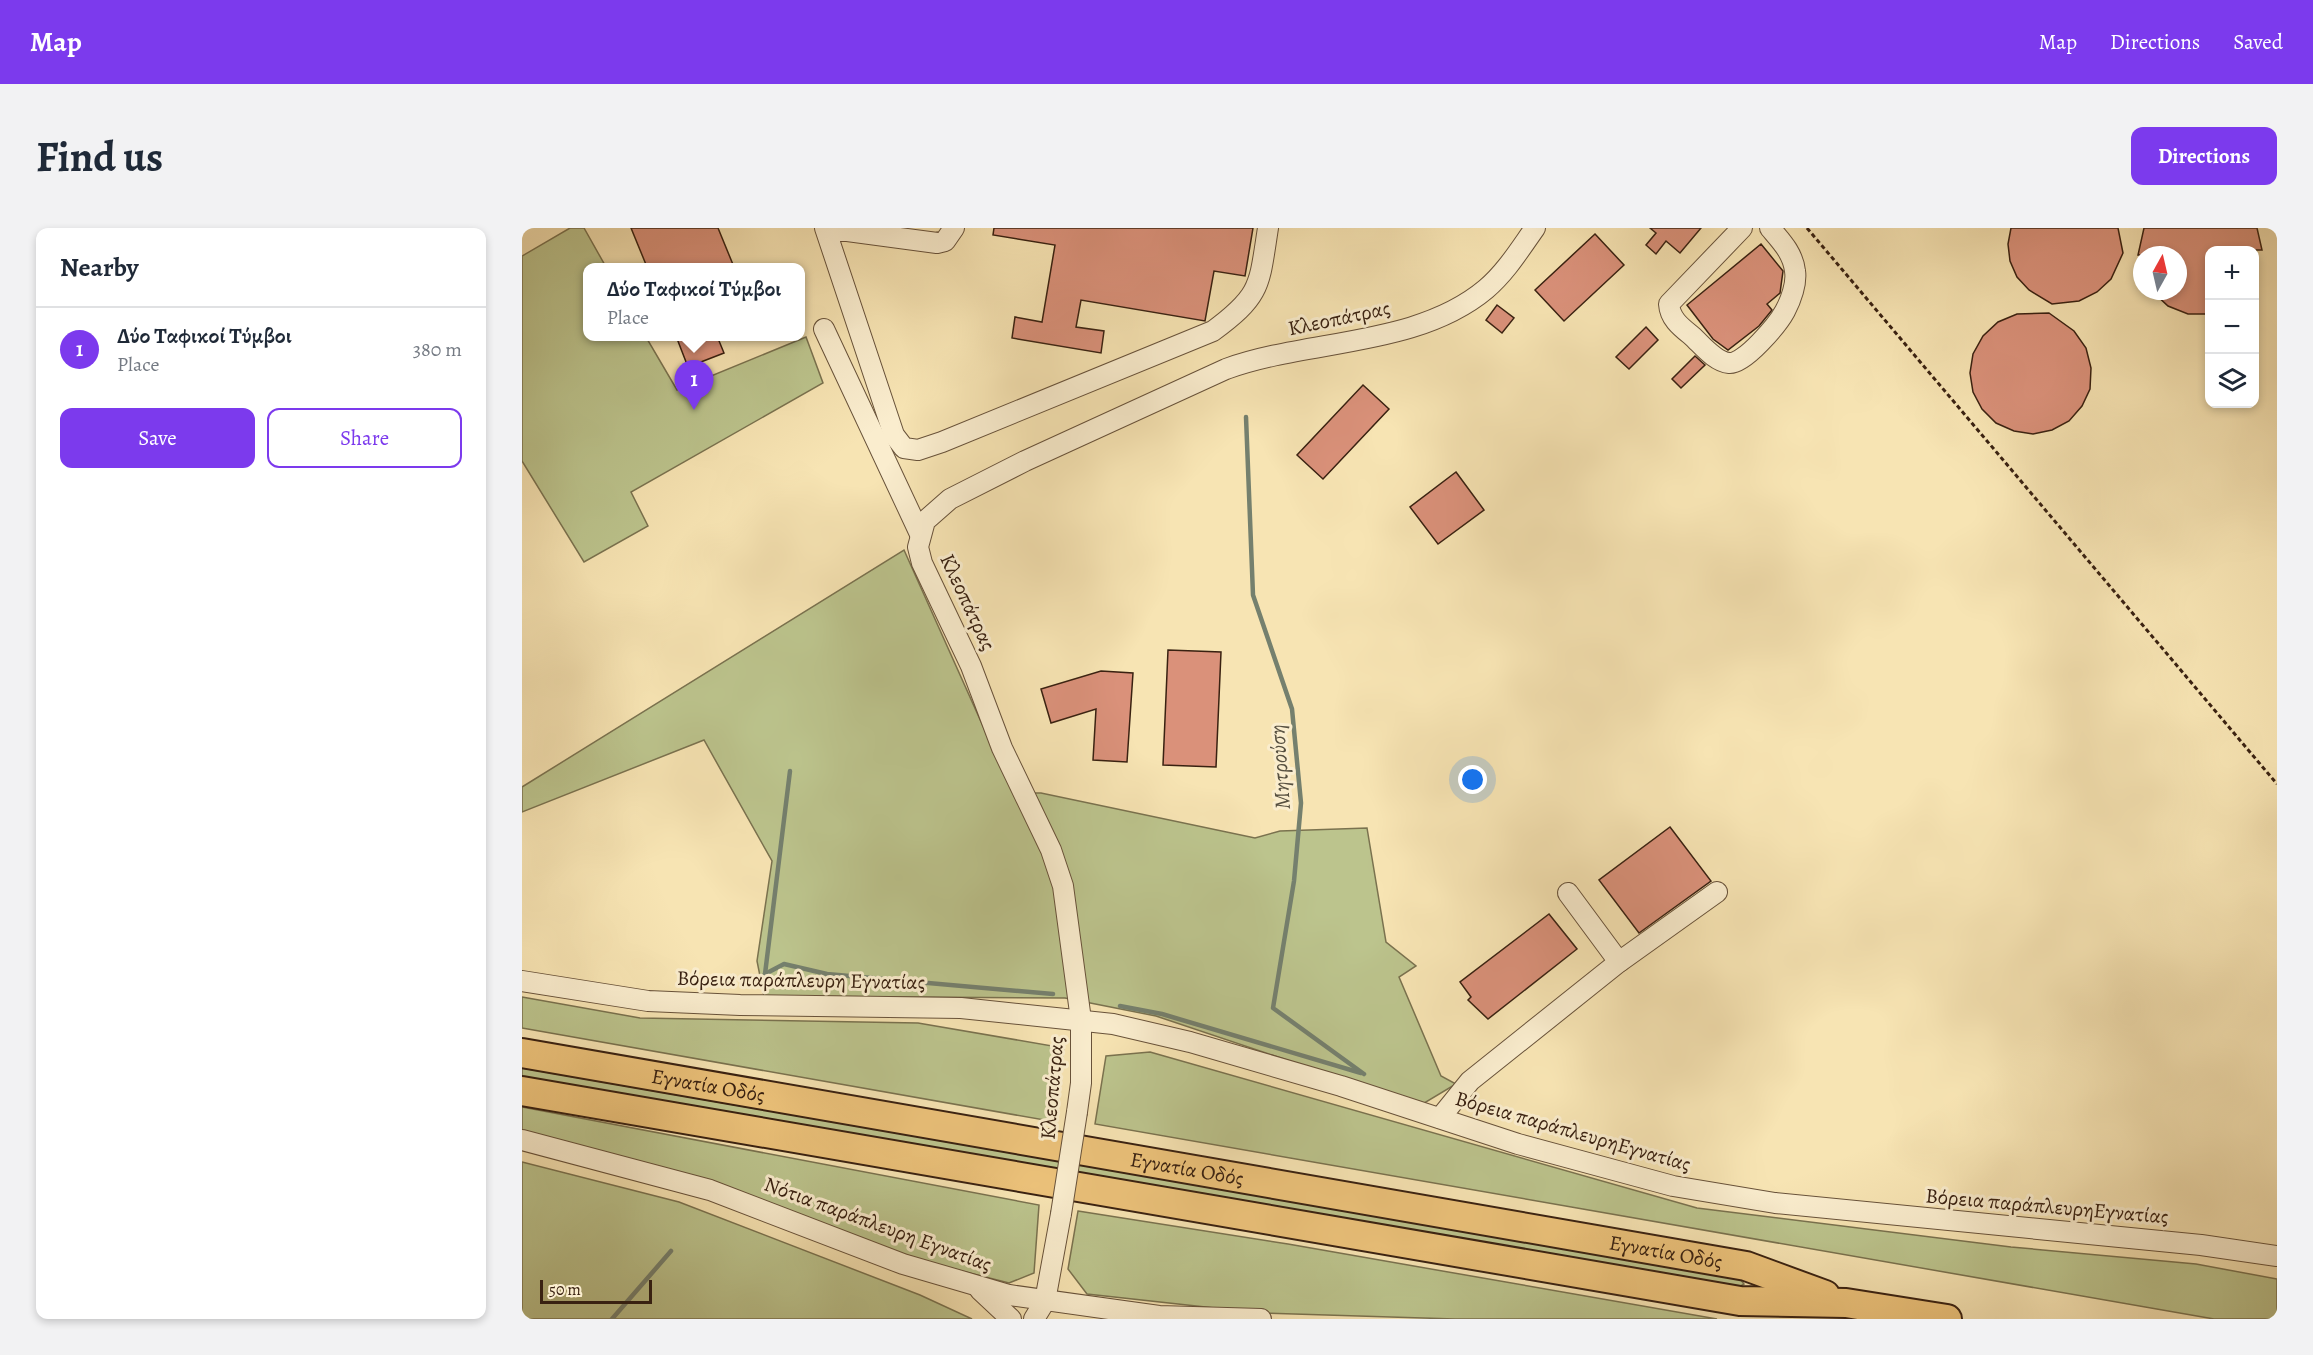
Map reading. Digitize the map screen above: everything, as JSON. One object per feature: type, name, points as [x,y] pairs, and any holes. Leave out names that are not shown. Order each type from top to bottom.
[{"type":"highway","name":"Εγνατία Οδός","points":[[522,1053],[1746,1266],[1846,1303]]},
{"type":"highway","name":"Εγνατία Οδός","points":[[522,1091],[1740,1301],[1846,1303],[1947,1319]]},
{"type":"street","points":[[954,228],[945,241],[937,243],[825,228],[894,435],[904,448],[918,450],[1213,331],[1239,311],[1252,297],[1261,273],[1268,228]]},
{"type":"street","name":"Κλεοπάτρας","points":[[1045,1300],[1061,1214],[1082,1072],[1081,1020],[1072,940],[1058,869],[1002,748],[960,641],[918,552],[920,534],[925,521],[936,509],[981,482],[1209,377],[1249,362],[1388,333],[1431,319],[1463,304],[1489,287],[1535,228]]},
{"type":"street","points":[[1742,228],[1669,303],[1672,316],[1680,326],[1726,363],[1739,362],[1782,318],[1792,292],[1796,272],[1787,248],[1770,228]]},
{"type":"street","points":[[824,329],[920,534]]},
{"type":"street","points":[[1440,1118],[1470,1081],[1619,962],[1716,891]]},
{"type":"street","points":[[1568,893],[1619,962]]},
{"type":"street","name":"Βόρεια παράπλευρη Εγνατίας","points":[[522,981],[648,1001],[1001,1010],[1081,1020]]},
{"type":"street","name":"Βόρεια παράπλευρηΕγνατίας","points":[[1081,1020],[1113,1024],[1190,1042],[1341,1086],[1624,1174],[1723,1195],[1885,1214],[2201,1245],[2277,1256]]},
{"type":"street","name":"Νότια παράπλευρη Εγνατίας","points":[[522,1140],[700,1187],[810,1226],[903,1264],[1009,1296],[1159,1316],[1261,1319]]},
{"type":"street","points":[[976,1286],[1011,1319]]},
{"type":"street","points":[[1034,1319],[1045,1300]]},
{"type":"street","points":[[1045,1300],[1052,1319]]},
{"type":"street","points":[[1068,1319],[1083,1311],[1098,1309]]},
{"type":"path","points":[[1807,228],[2277,784]]},
{"type":"green space","points":[[570,228],[584,228],[604,263],[583,263],[583,341],[648,341],[677,390],[796,341],[805,341],[806,337],[823,383],[631,492],[648,526],[584,562],[522,461],[522,256]]},
{"type":"green space","points":[[904,550],[1013,793],[1041,793],[1255,838],[1280,831],[1367,828],[1386,942],[1416,966],[1399,977],[1441,1076],[1456,1084],[1421,1105],[1156,1016],[1065,998],[764,996],[757,961],[772,861],[704,740],[522,812],[522,787]]},
{"type":"green space","points":[[522,997],[640,1018],[918,1023],[1064,1048],[1050,1121],[522,1028]]},
{"type":"green space","points":[[1150,1052],[1697,1208],[2011,1247],[2196,1264],[2277,1279],[2277,1319],[2214,1319],[1095,1124],[1106,1056]]},
{"type":"green space","points":[[522,1068],[1740,1279],[1744,1284],[1739,1287],[522,1077]]},
{"type":"green space","points":[[522,1107],[1039,1205],[1034,1273],[1009,1283],[891,1253],[522,1138]]},
{"type":"green space","points":[[522,1162],[679,1202],[920,1295],[972,1319],[522,1319]]},
{"type":"green space","points":[[1078,1211],[1288,1244],[1717,1319],[1455,1319],[1260,1313],[1087,1294],[1068,1269]]},
{"type":"building","points":[[631,228],[718,228],[732,263],[645,263]]},
{"type":"building","points":[[994,228],[1253,228],[1245,276],[1214,271],[1205,321],[1081,300],[1076,327],[1104,331],[1101,353],[1012,338],[1015,317],[1042,322],[1055,245],[993,235]]},
{"type":"building","points":[[1650,228],[1701,228],[1680,253],[1666,241],[1656,254],[1646,245],[1656,233]]},
{"type":"building","points":[[2011,228],[2118,228],[2123,253],[2111,279],[2097,292],[2079,301],[2052,304],[2029,290],[2017,277],[2010,261],[2008,244]]},
{"type":"building","points":[[2144,228],[2257,228],[2262,250],[2259,250],[2259,246],[2205,246],[2205,314],[2188,314],[2168,306],[2162,300],[2187,300],[2187,246],[2140,246]]},
{"type":"building","points":[[1595,234],[1624,265],[1564,321],[1535,290]]},
{"type":"building","points":[[1761,244],[1783,271],[1780,293],[1767,304],[1772,310],[1759,326],[1728,350],[1713,339],[1687,305]]},
{"type":"building","points":[[1497,305],[1514,318],[1502,333],[1486,320]]},
{"type":"building","points":[[2049,313],[2074,331],[2086,348],[2091,368],[2090,389],[2082,406],[2069,421],[2052,430],[2033,434],[2014,431],[1996,423],[1982,409],[1973,392],[1970,373],[1973,354],[1983,336],[1998,322],[2017,314]]},
{"type":"building","points":[[1646,327],[1658,340],[1629,369],[1616,357]]},
{"type":"building","points":[[678,341],[719,341],[724,353],[688,367]]},
{"type":"building","points":[[1695,356],[1705,365],[1681,388],[1672,379]]},
{"type":"building","points":[[1363,385],[1389,409],[1323,479],[1297,455]]},
{"type":"building","points":[[1456,472],[1484,510],[1438,544],[1410,507]]},
{"type":"building","points":[[1168,650],[1221,652],[1216,767],[1163,765]]},
{"type":"building","points":[[1101,671],[1133,673],[1127,762],[1093,760],[1096,709],[1051,723],[1041,689]]},
{"type":"building","points":[[1670,827],[1711,881],[1639,933],[1599,880]]},
{"type":"building","points":[[1549,914],[1577,949],[1488,1019],[1468,1000],[1471,997],[1460,982]]},
{"type":"waterway","name":"Μητρούση","points":[[1246,417],[1253,595],[1292,709],[1301,803],[1294,881],[1273,1008],[1364,1074]]},
{"type":"waterway","points":[[765,974],[790,771]]},
{"type":"waterway","points":[[765,974],[784,964],[827,974],[1053,994]]},
{"type":"waterway","points":[[1120,1006],[1162,1014],[1361,1073]]},
{"type":"waterway","points":[[612,1319],[671,1251]]},
{"type":"place","name":"Δύο Ταφικοί Τύμβοι","points":[[694,410]]}]
